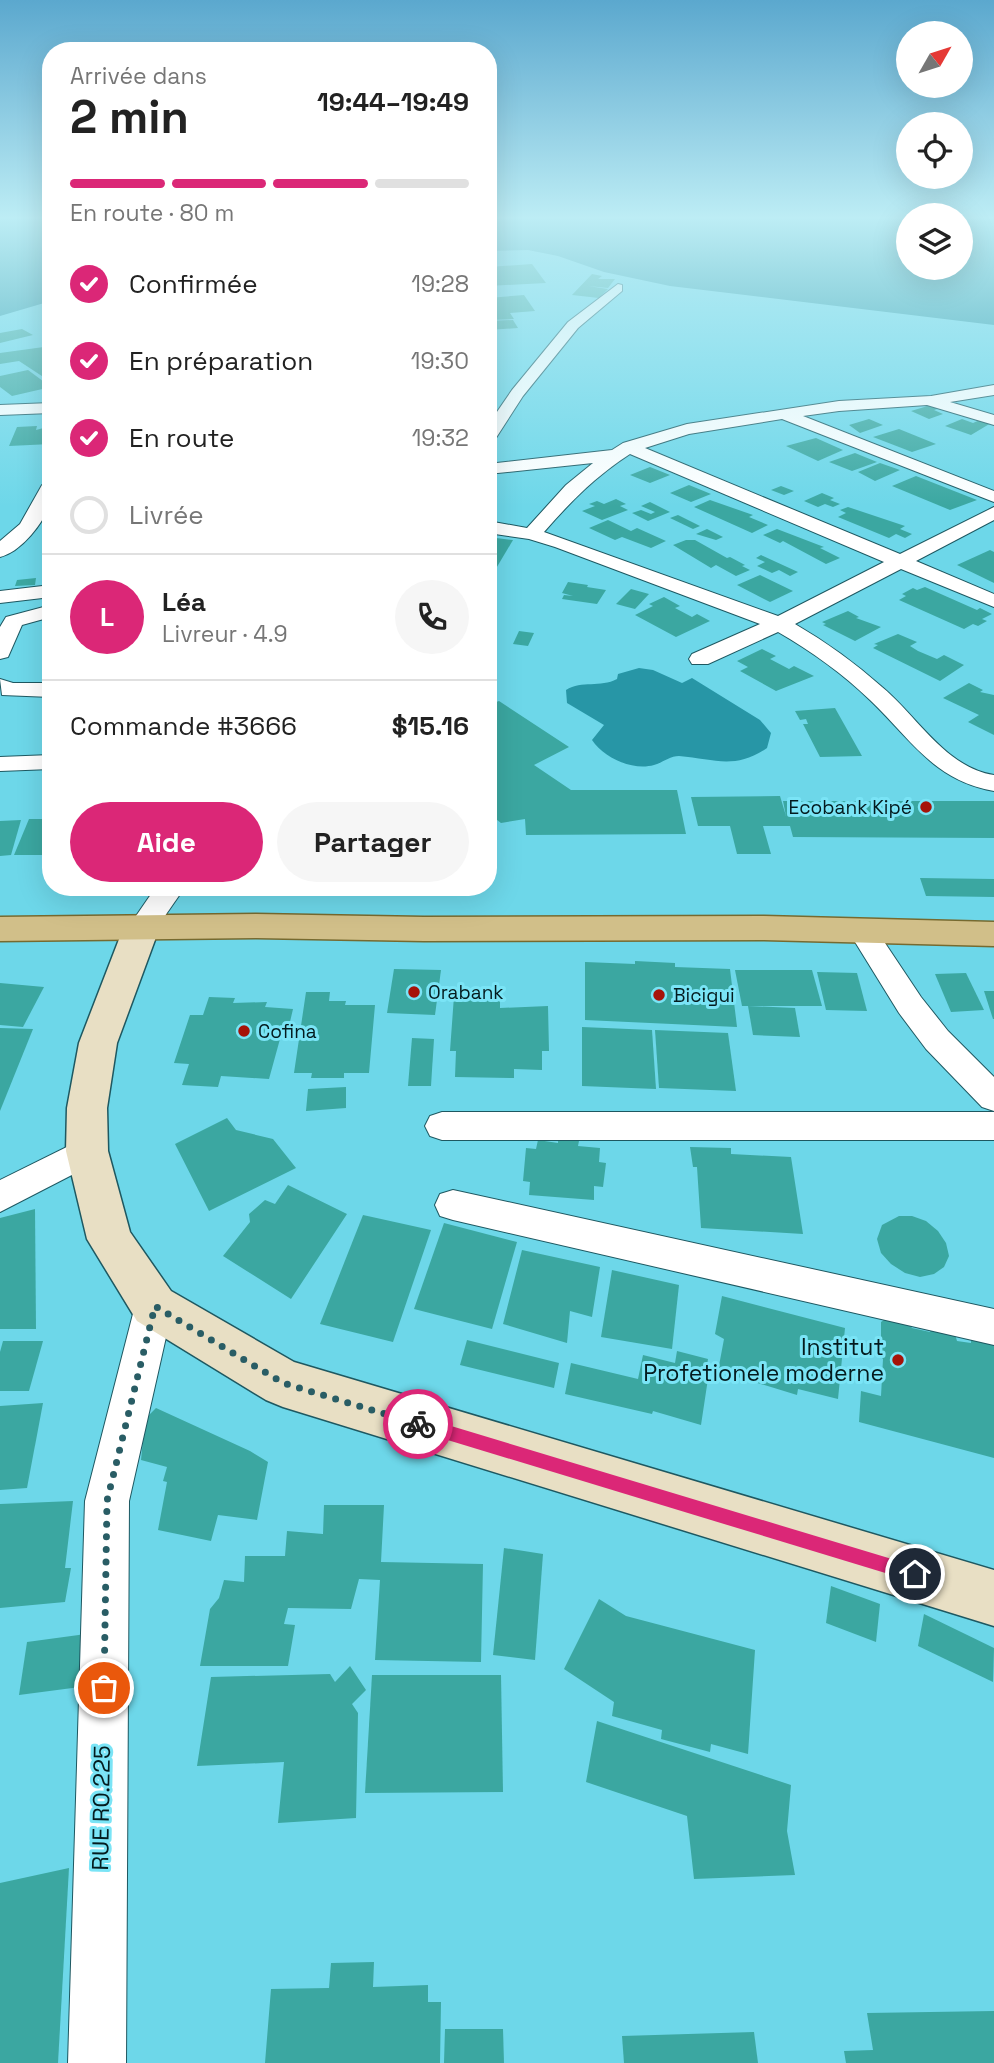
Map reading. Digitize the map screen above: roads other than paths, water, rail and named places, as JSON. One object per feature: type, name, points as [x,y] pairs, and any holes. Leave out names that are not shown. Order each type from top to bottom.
[{"type":"main road","points":[[0,929],[256,926],[424,929],[861,929],[994,933]]},
{"type":"main road","points":[[141,929],[98,1043],[87,1108],[87,1151],[109,1239],[155,1306],[283,1383],[994,1598]]},
{"type":"street","points":[[497,422],[517,393],[573,325],[585,315]]},
{"type":"street","points":[[497,468],[623,451],[687,429],[839,406],[928,400],[994,390]]},
{"type":"street","points":[[928,400],[994,420]]},
{"type":"street","points":[[0,410],[42,408]]},
{"type":"street","points":[[783,415],[994,497]]},
{"type":"street","points":[[532,534],[572,489],[596,468],[623,451]]},
{"type":"street","points":[[623,451],[994,601]]},
{"type":"street","points":[[0,551],[28,527],[42,501]]},
{"type":"street","points":[[700,659],[779,624],[994,513]]},
{"type":"street","points":[[497,528],[532,534],[779,624],[812,642],[877,694],[945,762],[970,778],[994,783]]},
{"type":"street","points":[[0,597],[42,592]]},
{"type":"street","points":[[0,652],[13,621],[42,613]]},
{"type":"street","points":[[0,686],[10,690],[42,690]]},
{"type":"street","points":[[0,764],[42,762]]},
{"type":"street","points":[[141,929],[165,896]]},
{"type":"street","points":[[861,929],[910,1005],[937,1040],[994,1098]]},
{"type":"street","points":[[442,1126],[994,1126]]},
{"type":"street","points":[[0,1197],[87,1151]]},
{"type":"street","points":[[453,1205],[994,1327]]},
{"type":"street","name":"RUE RO.225","points":[[97,2063],[107,1501],[155,1306]]},
{"type":"water","points":[[913,315],[994,315],[994,325]]},
{"type":"water","points":[[639,668],[653,670],[682,683],[692,678],[760,720],[771,733],[767,748],[755,755],[734,761],[679,756],[654,765],[637,766],[611,757],[592,740],[604,725],[567,703],[566,690],[578,685],[611,682],[617,679],[618,674]]},
{"type":"place","name":"Ecobank Kipé","points":[[926,807]]},
{"type":"place","name":"Orabank","points":[[414,992]]},
{"type":"place","name":"Bicigui","points":[[659,995]]},
{"type":"place","name":"Cofina","points":[[244,1031]]},
{"type":"place","name":"Institut Profetionele moderne","points":[[898,1360]]}]
